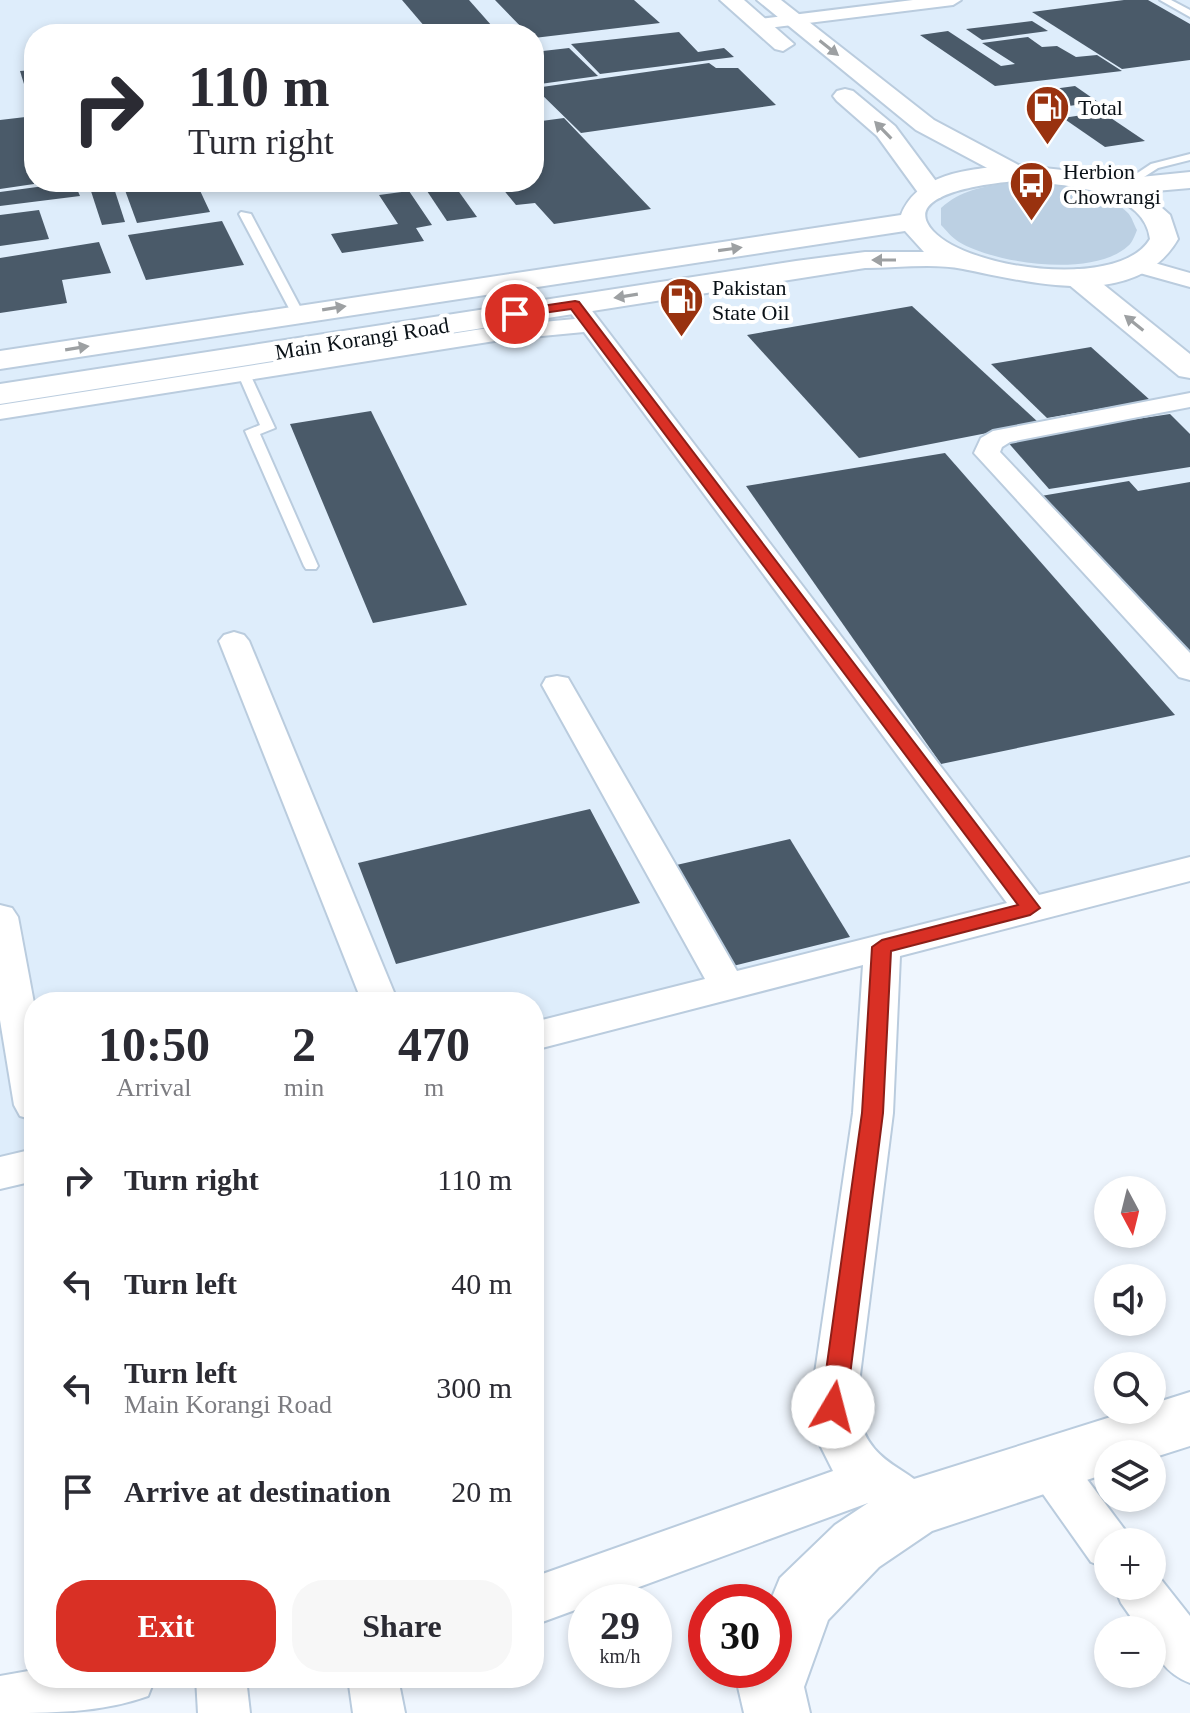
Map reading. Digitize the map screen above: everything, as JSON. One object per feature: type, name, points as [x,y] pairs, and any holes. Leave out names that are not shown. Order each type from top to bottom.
[{"type":"main road","points":[[731,0],[806,63]]},
{"type":"main road","points":[[768,0],[925,125],[1015,173]]},
{"type":"main road","points":[[830,83],[886,131],[931,192]]},
{"type":"main road","points":[[1116,187],[1142,203],[1161,221],[1164,239],[1153,255],[1125,269],[1078,278],[1024,275],[962,260],[929,241],[914,221],[920,200],[931,192],[967,178],[1015,173],[1063,177],[1116,187],[1190,180]]},
{"type":"main road","points":[[1161,221],[1190,214]]},
{"type":"main road","name":"Main Korangi Road","points":[[0,360],[914,221]]},
{"type":"main road","name":"Main Korangi Road","points":[[0,394],[582,314],[865,260],[962,260]]},
{"type":"main road","points":[[1125,269],[1190,338]]},
{"type":"main road","points":[[1078,278],[1190,369]]},
{"type":"main road","points":[[777,1713],[771,1687],[803,1600],[857,1546],[893,1493],[1049,1465],[1190,1419]]},
{"type":"street","points":[[759,24],[953,0]]},
{"type":"street","points":[[1125,269],[1190,280]]},
{"type":"street","points":[[0,412],[501,333],[582,314],[1030,908]]},
{"type":"street","points":[[1190,400],[1002,436],[990,443],[987,453],[1190,671]]},
{"type":"street","points":[[234,641],[376,992]]},
{"type":"street","points":[[557,685],[727,986]]},
{"type":"street","points":[[544,1033],[1190,869]]},
{"type":"street","points":[[0,917],[24,1050]]},
{"type":"street","points":[[882,947],[873,1113],[833,1407],[837,1436],[854,1465],[893,1493]]},
{"type":"street","points":[[0,1173],[24,1167]]},
{"type":"street","points":[[1049,1465],[1095,1528]]},
{"type":"street","points":[[544,1598],[893,1493]]},
{"type":"street","points":[[1148,1600],[1190,1658]]},
{"type":"street","points":[[0,1702],[76,1688]]},
{"type":"street","points":[[222,1688],[224,1713]]},
{"type":"street","points":[[375,1688],[379,1713]]},
{"type":"lane","points":[[1164,0],[1190,14]]},
{"type":"lane","points":[[1116,187],[1159,161],[1190,157]]},
{"type":"lane","points":[[245,214],[298,314]]},
{"type":"lane","points":[[243,372],[268,428],[252,431],[311,566]]},
{"type":"shaded area","points":[[0,0],[1190,0],[1190,879],[544,1037],[544,992],[24,992],[24,1162],[0,1168]]},
{"type":"shaded area","points":[[1007,183],[1071,188],[1102,196],[1128,213],[1137,230],[1129,245],[1112,256],[1069,265],[1020,261],[975,250],[956,240],[941,225],[941,208],[956,197],[972,190]]},
{"type":"building","points":[[402,0],[469,0],[490,24],[422,24]]},
{"type":"building","points":[[495,0],[634,0],[660,23],[544,37],[544,24],[518,24]]},
{"type":"building","points":[[1124,0],[1148,0],[1190,24],[1190,60],[1122,69],[1032,12]]},
{"type":"building","points":[[1032,21],[1048,31],[982,40],[966,29]]},
{"type":"building","points":[[948,31],[1001,66],[1015,64],[982,43],[1028,37],[1042,47],[1057,46],[1076,57],[1097,55],[1122,71],[995,86],[920,35]]},
{"type":"building","points":[[679,32],[698,52],[724,48],[734,57],[600,74],[571,44]]},
{"type":"building","points":[[569,48],[598,76],[544,83],[544,51]]},
{"type":"building","points":[[709,63],[716,68],[738,68],[776,105],[581,133],[544,97],[544,87]]},
{"type":"building","points":[[1075,86],[1098,102],[1054,108],[1031,92]]},
{"type":"building","points":[[1102,112],[1145,141],[1105,147],[1063,118]]},
{"type":"building","points":[[24,117],[24,185],[0,189],[0,120]]},
{"type":"building","points":[[564,118],[651,209],[554,224],[535,203],[516,205],[505,192],[544,192],[544,121]]},
{"type":"building","points":[[24,189],[24,192],[78,192],[80,196],[0,206],[0,192]]},
{"type":"building","points":[[91,192],[115,192],[125,222],[102,225]]},
{"type":"building","points":[[126,192],[201,192],[210,212],[137,223]]},
{"type":"building","points":[[410,192],[432,225],[416,228],[424,241],[342,253],[331,234],[398,224],[379,195]]},
{"type":"building","points":[[428,192],[459,192],[477,217],[447,221]]},
{"type":"building","points":[[39,210],[49,239],[0,246],[0,215]]},
{"type":"building","points":[[222,221],[244,265],[146,280],[128,235]]},
{"type":"building","points":[[99,242],[111,273],[62,280],[67,303],[0,313],[0,258]]},
{"type":"building","points":[[912,306],[1039,423],[859,458],[747,335]]},
{"type":"building","points":[[1091,347],[1150,400],[1047,418],[991,364]]},
{"type":"building","points":[[371,411],[467,605],[373,623],[290,424]]},
{"type":"building","points":[[1170,414],[1190,434],[1190,467],[1049,489],[1005,439]]},
{"type":"building","points":[[945,453],[1175,715],[941,764],[746,486]]},
{"type":"building","points":[[1129,481],[1138,491],[1190,482],[1190,661],[1041,496]]},
{"type":"building","points":[[590,809],[640,903],[396,964],[358,863]]},
{"type":"building","points":[[790,839],[850,937],[725,968],[672,866]]},
{"type":"place","name":"Total","points":[[1047,146]]},
{"type":"place","name":"Herbion Chowrangi","points":[[1032,223]]},
{"type":"place","name":"Pakistan State Oil","points":[[681,339]]},
{"type":"route","points":[[515,314],[575,304],[1030,908],[882,947],[873,1113],[833,1407]]}]
